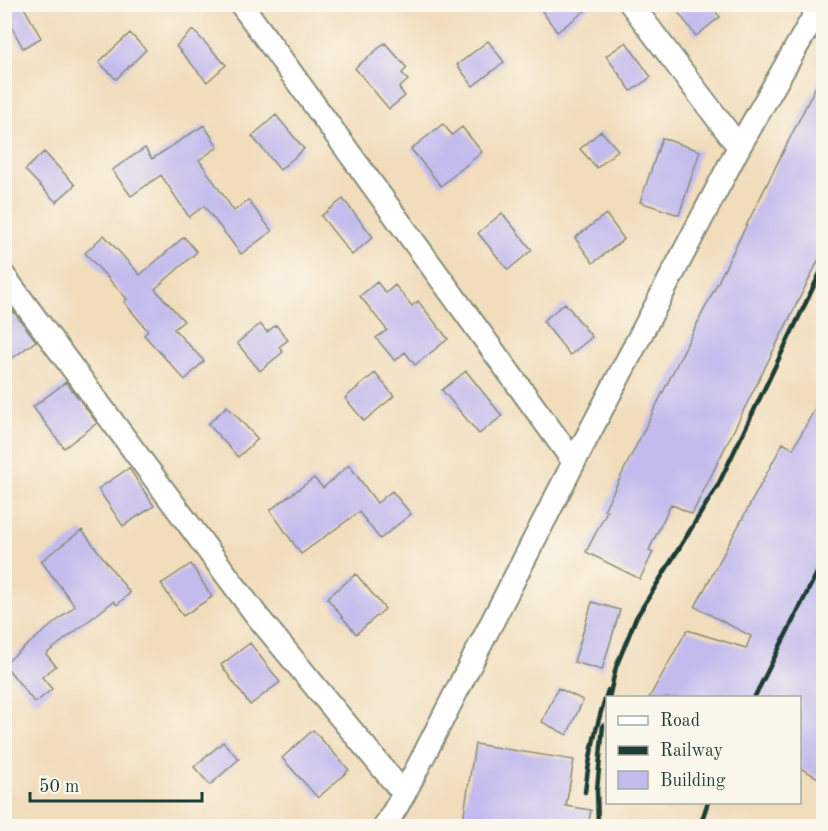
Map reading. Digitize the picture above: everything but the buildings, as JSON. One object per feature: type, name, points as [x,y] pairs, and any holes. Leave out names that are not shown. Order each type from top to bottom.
[{"type":"street","points":[[241,4],[574,462]]},
{"type":"street","points":[[631,4],[739,147]]},
{"type":"street","points":[[385,826],[404,794],[739,147],[821,4]]},
{"type":"street","points":[[4,276],[257,616],[404,794]]},
{"type":"railway","points":[[609,696],[616,667],[636,618],[718,485],[824,265]]},
{"type":"railway","points":[[755,696],[824,559]]},
{"type":"railway","points":[[606,696],[608,690]]},
{"type":"railway","points":[[585,792],[594,740],[606,696]]},
{"type":"railway","points":[[598,826],[597,790],[603,725]]},
{"type":"railway","points":[[700,826],[707,804]]}]
